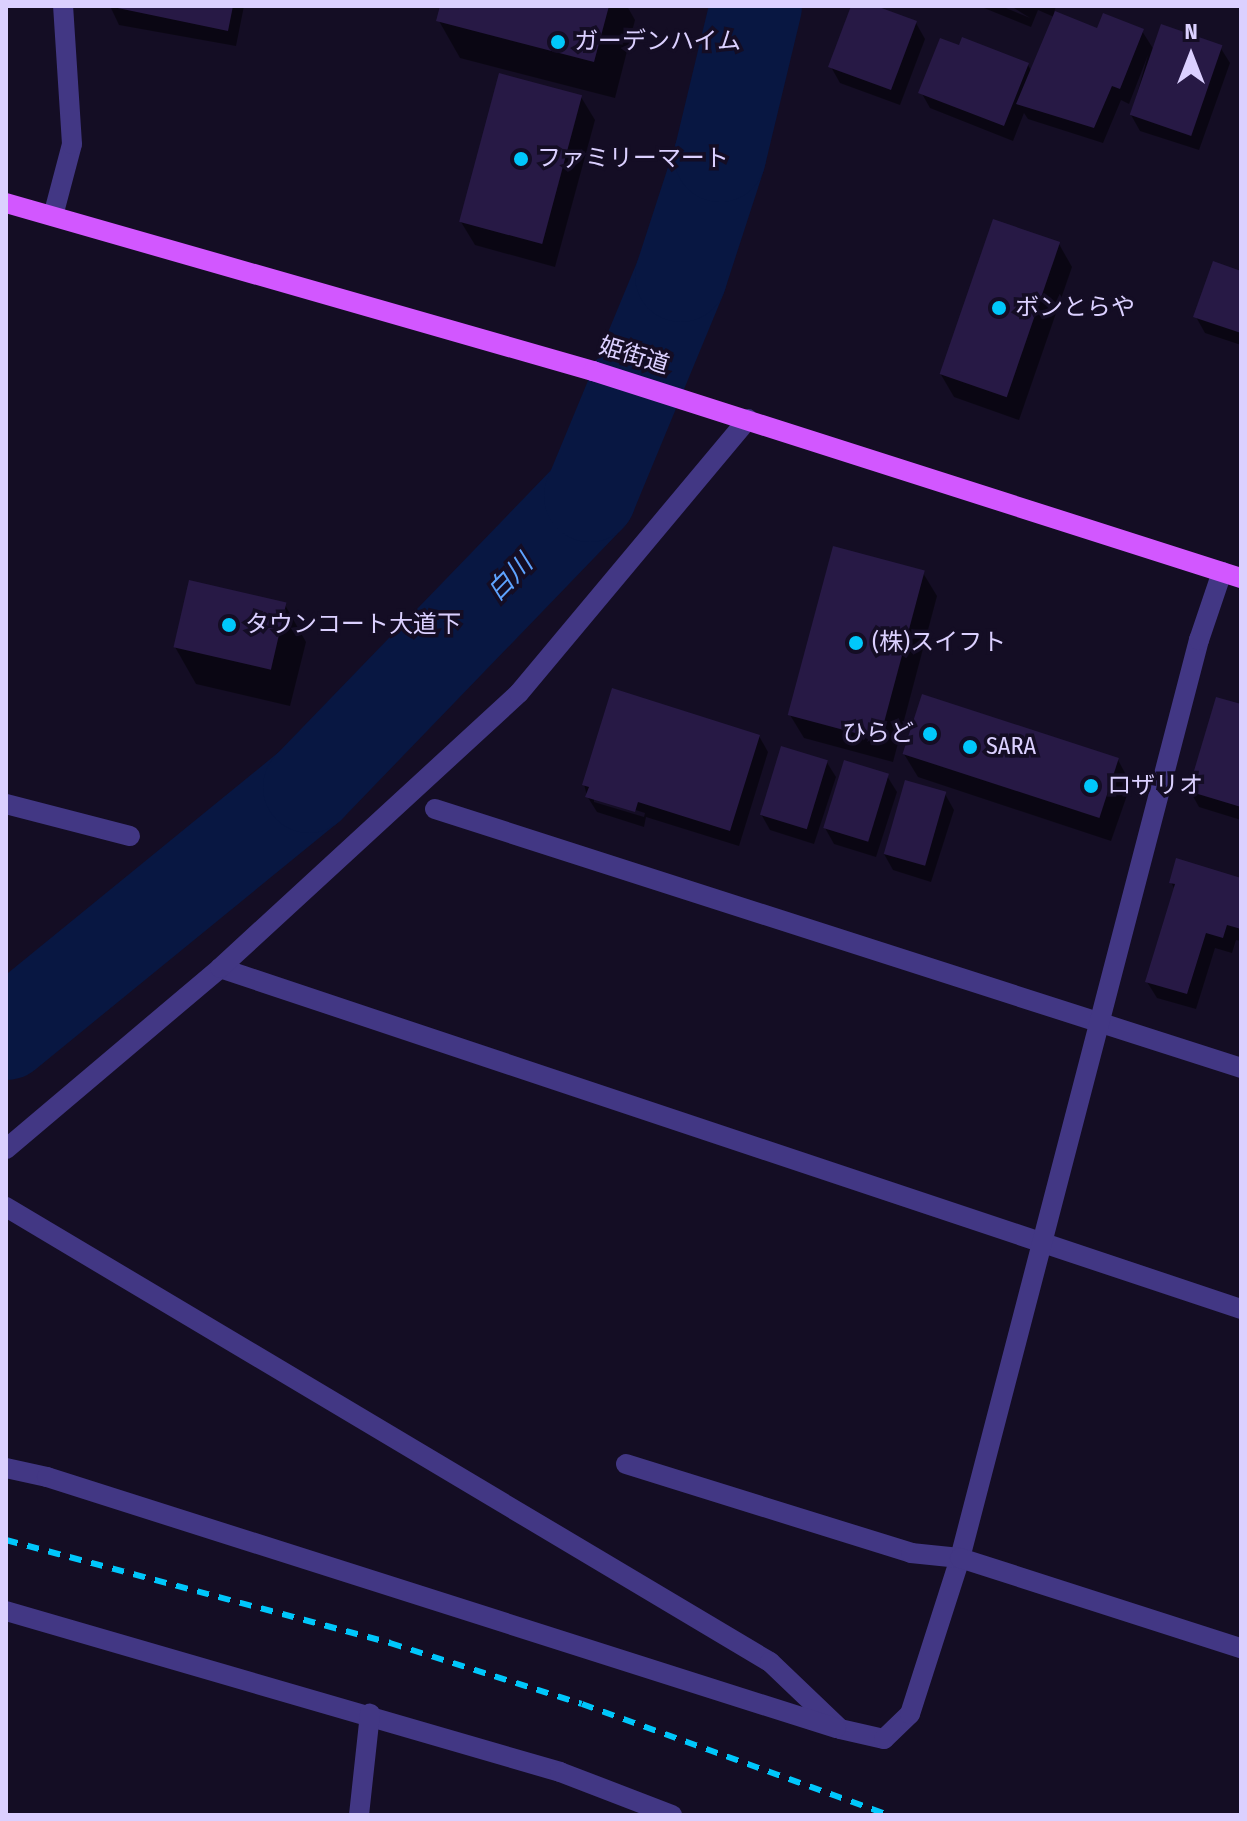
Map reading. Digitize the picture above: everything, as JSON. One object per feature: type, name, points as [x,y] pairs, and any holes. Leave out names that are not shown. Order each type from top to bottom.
[{"type":"main road","name":"姫街道","points":[[6,203],[593,371],[1231,575]]},
{"type":"street","points":[[53,216],[72,144],[63,6]]},
{"type":"street","points":[[6,1149],[220,968],[519,693],[748,419]]},
{"type":"street","points":[[6,1468],[840,1729],[884,1739],[910,1714],[960,1558],[1199,640],[1231,575]]},
{"type":"street","points":[[6,804],[130,836]]},
{"type":"street","points":[[435,809],[1241,1068]]},
{"type":"street","points":[[220,968],[1241,1309]]},
{"type":"street","points":[[6,1207],[770,1662],[840,1729]]},
{"type":"street","points":[[626,1464],[911,1553],[960,1558],[1241,1648]]},
{"type":"street","points":[[6,1611],[370,1714],[560,1772],[672,1815]]},
{"type":"street","points":[[359,1815],[370,1714]]},
{"type":"building","points":[[108,6],[233,6],[228,31]]},
{"type":"building","name":"ガーデンハイム","points":[[440,6],[609,6],[594,62],[436,21]]},
{"type":"building","points":[[851,6],[876,6],[917,21],[891,90],[828,67]]},
{"type":"building","points":[[1055,11],[1097,28],[1103,13],[1144,29],[1120,89],[1112,86],[1094,128],[1016,104]]},
{"type":"building","points":[[1161,24],[1222,45],[1191,136],[1130,115]]},
{"type":"building","points":[[962,37],[1029,63],[1004,126],[918,93],[940,38],[959,45]]},
{"type":"building","name":"ファミリーマート","points":[[499,73],[582,95],[542,244],[459,222]]},
{"type":"building","name":"ボンとらや","points":[[993,219],[1060,242],[1007,397],[940,374]]},
{"type":"building","points":[[1213,261],[1241,271],[1241,333],[1193,317]]},
{"type":"building","name":"(株)スイフト","points":[[833,546],[925,571],[879,740],[788,715]]},
{"type":"building","name":"タウンコート大道下","points":[[189,580],[286,602],[271,670],[173,647]]},
{"type":"building","points":[[612,688],[760,735],[730,831],[638,802],[635,812],[585,797],[589,787],[582,785]]},
{"type":"building","points":[[922,694],[1119,758],[1099,818],[903,754]]},
{"type":"building","points":[[1216,697],[1241,704],[1241,807],[1188,791]]},
{"type":"building","points":[[781,746],[828,760],[807,829],[760,815]]},
{"type":"building","points":[[844,760],[889,774],[868,842],[823,828]]},
{"type":"building","points":[[905,780],[946,792],[925,866],[884,854]]},
{"type":"building","points":[[1176,858],[1241,878],[1241,929],[1227,925],[1223,938],[1206,933],[1187,994],[1145,982],[1175,884],[1169,883]]},
{"type":"waterway","name":"白川","points":[[6,1034],[309,787],[590,496],[681,276],[720,156],[756,6]]},
{"type":"railway","points":[[6,1540],[390,1643],[582,1704],[888,1815]]},
{"type":"place","name":"ガーデンハイム","points":[[558,42]]},
{"type":"place","name":"ファミリーマート","points":[[521,159]]},
{"type":"place","name":"ボンとらや","points":[[999,308]]},
{"type":"place","name":"タウンコート大道下","points":[[229,625]]},
{"type":"place","name":"(株)スイフト","points":[[856,643]]},
{"type":"place","name":"ひらど","points":[[930,734]]},
{"type":"place","name":"SARA","points":[[970,747]]},
{"type":"place","name":"ロザリオ","points":[[1091,786]]}]
